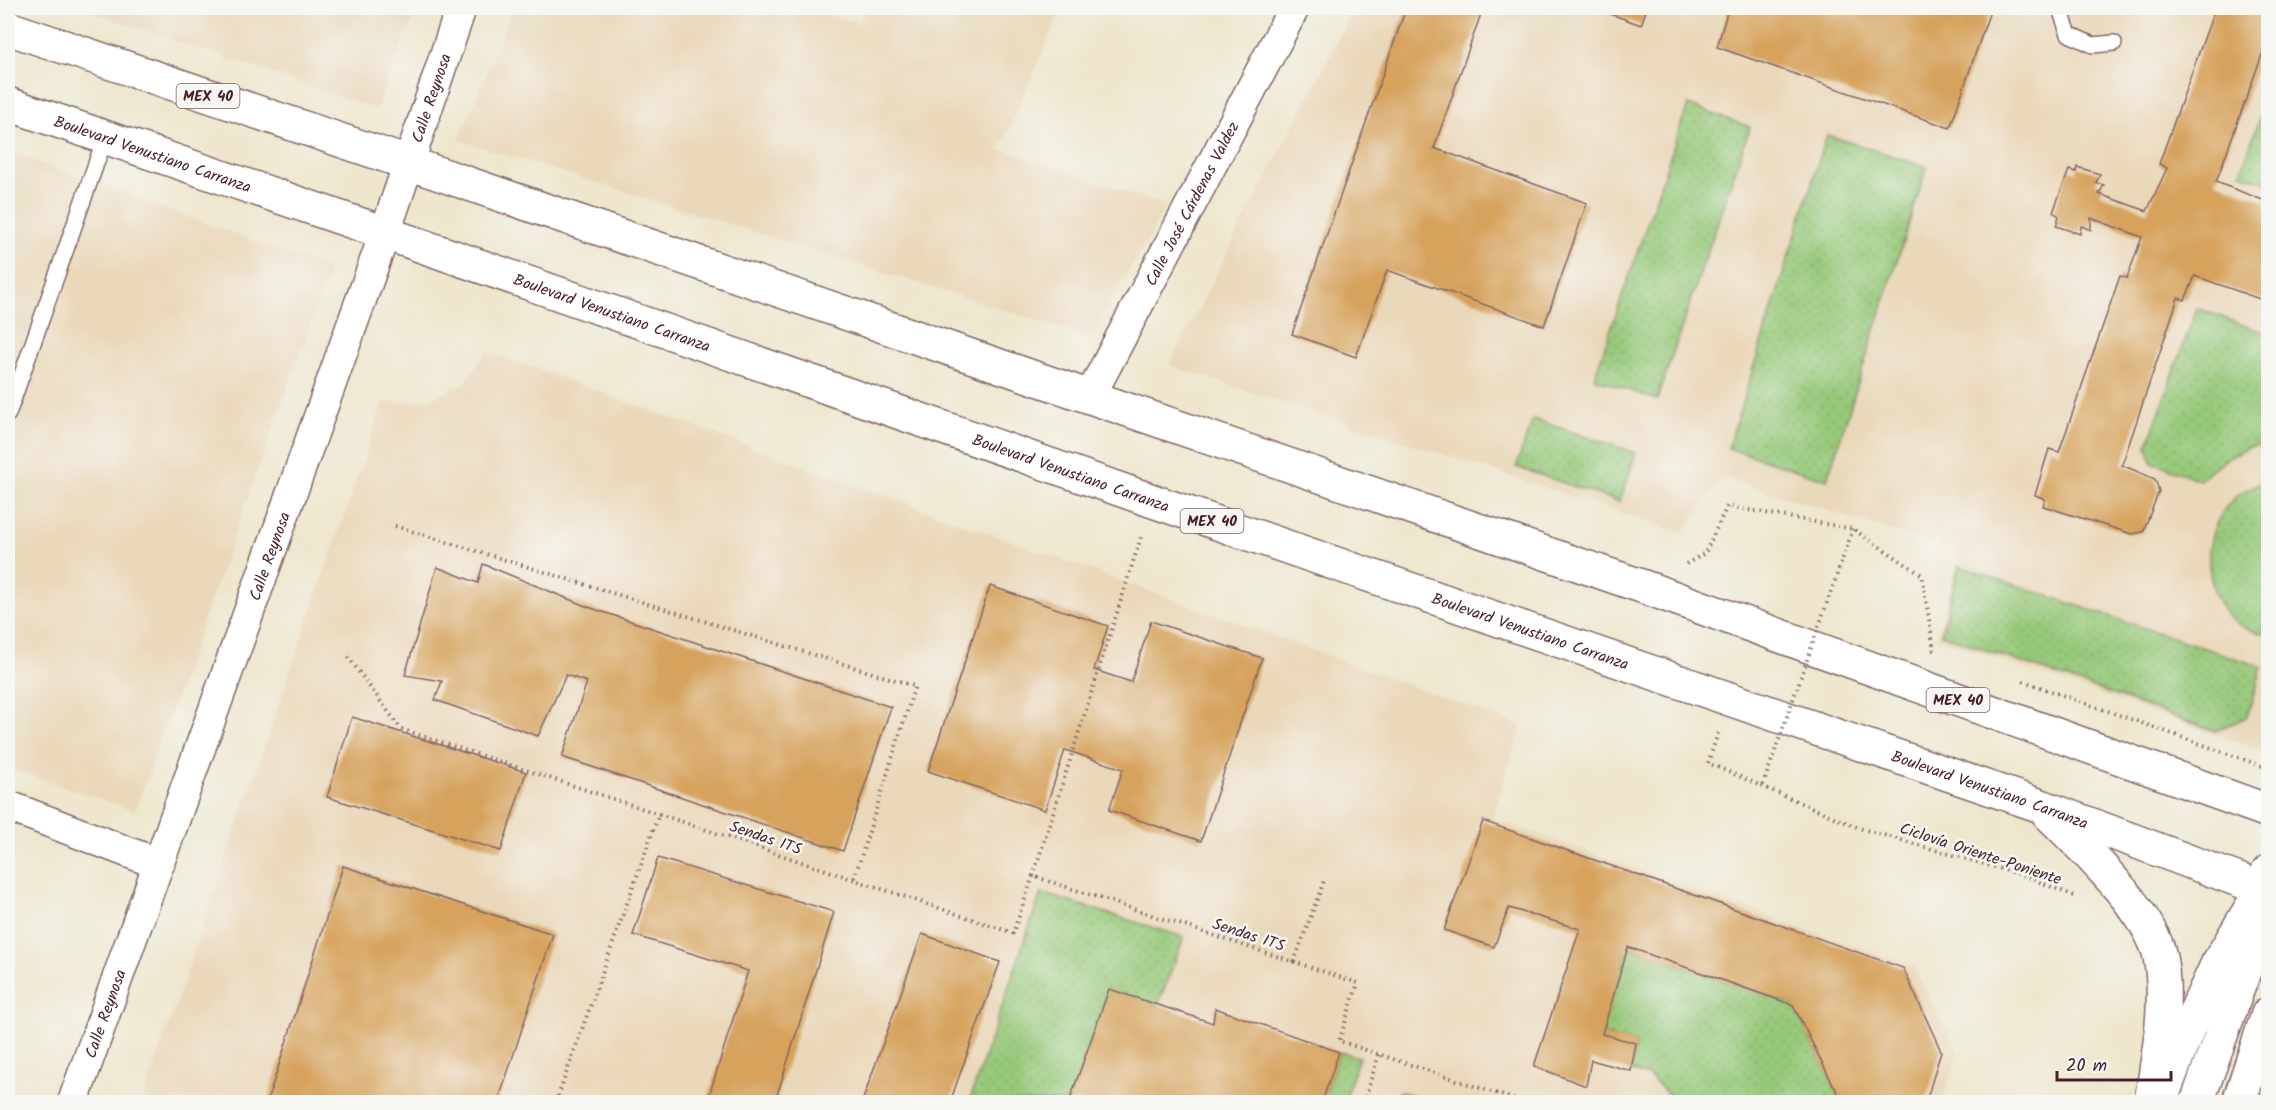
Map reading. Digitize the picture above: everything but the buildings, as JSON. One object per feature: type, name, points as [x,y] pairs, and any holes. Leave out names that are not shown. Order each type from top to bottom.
[{"type":"main road","name":"MEX 40","points":[[8,28],[1647,588],[2268,811]]},
{"type":"main road","name":"Boulevard Venustiano Carranza","points":[[8,104],[2266,884]]},
{"type":"main road","points":[[2041,806],[2110,876],[2146,925],[2160,955],[2164,997],[2151,1102]]},
{"type":"main road","points":[[2160,1102],[2189,1026],[2217,965],[2266,884]]},
{"type":"main road","points":[[2197,1102],[2251,952],[2266,884]]},
{"type":"main road","points":[[2239,1102],[2268,1014]]},
{"type":"street","name":"Calle Reynosa","points":[[73,1102],[385,233],[461,8]]},
{"type":"street","name":"Calle José Cárdenas Valdez","points":[[1089,398],[1293,8]]},
{"type":"street","points":[[8,806],[159,864]]},
{"type":"lane","points":[[2061,8],[2069,34],[2093,45],[2114,43]]},
{"type":"lane","points":[[8,414],[105,138]]},
{"type":"path","points":[[1647,588],[1705,553],[1727,506],[1853,529],[1922,575],[1934,650],[1945,654]]},
{"type":"path","points":[[395,526],[915,686],[854,879]]},
{"type":"path","points":[[1763,785],[1853,529]]},
{"type":"path","name":"Sendas ITS","points":[[348,657],[401,729],[1013,933],[1138,543]]},
{"type":"path","points":[[2012,677],[2268,768]]},
{"type":"path","name":"Ciclovía Oriente-Poniente","points":[[1730,699],[1708,763],[1859,828],[2022,875],[2085,900]]},
{"type":"path","points":[[556,1102],[658,814]]},
{"type":"path","name":"Sendas ITS","points":[[1033,876],[1358,983],[1339,1041],[1522,1102]]},
{"type":"path","points":[[1294,962],[1325,878]]},
{"type":"path","points":[[1364,1102],[1379,1054]]},
{"type":"shaded area","points":[[78,8],[403,8],[415,14],[376,109]]},
{"type":"shaded area","points":[[513,8],[801,8],[860,23],[866,8],[1062,8],[1000,149],[1167,206],[1090,337],[459,140]]},
{"type":"shaded area","points":[[1354,8],[2268,8],[2268,753],[1936,638],[1960,553],[1722,477],[1683,533],[1169,365]]},
{"type":"shaded area","points":[[8,151],[330,269],[135,811],[8,768]]},
{"type":"shaded area","points":[[487,351],[1522,726],[1492,818],[1913,967],[1959,1053],[1942,1102],[142,1102],[383,402],[420,402],[464,384]]},
{"type":"green space","points":[[2268,93],[2268,184],[2241,173]]},
{"type":"green space","points":[[1688,105],[1750,127],[1657,400],[1594,378]]},
{"type":"green space","points":[[1827,135],[1927,167],[1827,480],[1728,448]]},
{"type":"green space","points":[[2197,308],[2268,334],[2268,443],[2232,456],[2200,480],[2152,462],[2147,446]]},
{"type":"green space","points":[[1533,419],[1636,453],[1620,502],[1516,467]]},
{"type":"green space","points":[[2268,481],[2268,624],[2265,634],[2249,630],[2224,611],[2213,587],[2209,552],[2217,521],[2226,508],[2237,496],[2251,487]]},
{"type":"green space","points":[[1959,566],[2262,667],[2247,717],[2215,731],[1941,634]]},
{"type":"green space","points":[[1041,893],[1184,937],[1158,1005],[1109,990],[1069,1102],[969,1102]]},
{"type":"green space","points":[[1628,947],[1793,1005],[1842,1102],[1676,1102],[1649,1076],[1631,1071],[1636,1043],[1602,1034]]},
{"type":"green space","points":[[1339,1052],[1359,1057],[1344,1102],[1322,1102]]},
{"type":"green space","points":[[1399,1091],[1432,1102],[1395,1102]]}]
